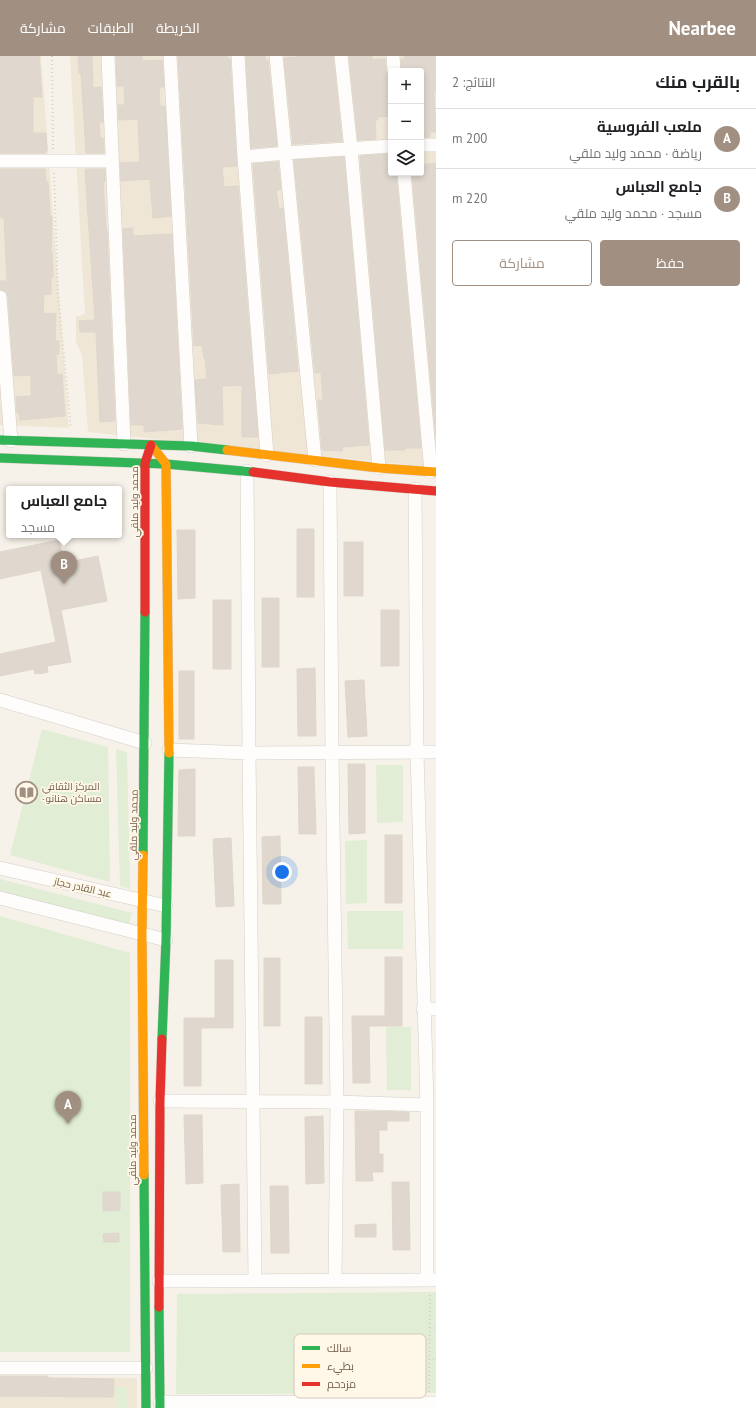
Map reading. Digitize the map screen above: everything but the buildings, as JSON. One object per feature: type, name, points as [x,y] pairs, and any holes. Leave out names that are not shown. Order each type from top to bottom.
[{"type":"street","points":[[108,56],[124,444]]},
{"type":"street","points":[[170,56],[192,446]]},
{"type":"street","points":[[238,56],[244,157],[267,455]]},
{"type":"street","points":[[276,56],[315,460]]},
{"type":"street","points":[[341,56],[351,149],[379,468]]},
{"type":"street","points":[[393,56],[394,68]]},
{"type":"street","points":[[424,145],[436,145]]},
{"type":"street","points":[[244,157],[388,146]]},
{"type":"street","points":[[0,161],[112,161]]},
{"type":"street","points":[[0,297],[6,440],[192,446],[379,468],[434,472],[404,176]]},
{"type":"street","points":[[151,444],[166,464],[169,750],[166,940],[160,1101],[160,1405],[244,1403],[311,1405],[433,1398]]},
{"type":"street","name":"محمد وليد ملقي","points":[[146,1408],[142,934],[145,743],[145,463],[151,444]]},
{"type":"street","points":[[0,458],[166,464],[247,471],[330,482],[436,491]]},
{"type":"street","points":[[247,471],[255,1281]]},
{"type":"street","points":[[330,482],[337,1102],[335,1280]]},
{"type":"street","points":[[159,1281],[335,1280],[431,1284],[427,1105],[430,1009],[417,752],[415,489]]},
{"type":"street","points":[[0,700],[145,743]]},
{"type":"street","points":[[169,750],[249,753],[436,752]]},
{"type":"street","name":"عبد القادر حجاز","points":[[0,868],[166,906]]},
{"type":"street","points":[[0,898],[166,940]]},
{"type":"street","points":[[160,1101],[337,1102],[427,1105]]},
{"type":"street","points":[[0,1368],[146,1368]]},
{"type":"path","points":[[52,56],[52,107],[58,294],[73,443]]},
{"type":"path","points":[[431,1284],[429,1359],[433,1398]]},
{"type":"path","points":[[430,1328],[436,1328]]},
{"type":"path","points":[[429,1359],[436,1359]]},
{"type":"shaded area","points":[[0,56],[41,56],[69,428],[0,425]]},
{"type":"shaded area","points":[[70,56],[436,56],[436,466],[421,466],[88,432],[82,355],[76,342],[76,317],[85,314]]},
{"type":"shaded area","points":[[0,1377],[137,1378],[137,1408],[0,1408]]},
{"type":"green space","points":[[42,729],[108,747],[110,882],[10,855]]},
{"type":"green space","points":[[116,749],[127,752],[130,889],[120,886]]},
{"type":"green space","points":[[376,765],[403,765],[403,822],[377,823]]},
{"type":"green space","points":[[367,840],[367,903],[346,904],[345,841]]},
{"type":"green space","points":[[0,879],[132,913],[128,926],[0,893]]},
{"type":"green space","points":[[347,911],[403,911],[403,949],[348,949]]},
{"type":"green space","points":[[0,916],[130,953],[130,1352],[0,1352]]},
{"type":"green space","points":[[386,1027],[411,1027],[411,1090],[387,1090]]},
{"type":"green space","points":[[436,1292],[436,1393],[426,1393],[426,1334],[294,1334],[294,1394],[176,1394],[177,1294]]},
{"type":"green space","points":[[116,1387],[128,1387],[128,1408],[116,1408]]},
{"type":"traffic: fast","points":[[0,440],[191,446],[227,450]]},
{"type":"traffic: fast","points":[[0,458],[166,464],[253,472]]},
{"type":"traffic: fast","points":[[143,855],[145,612]]},
{"type":"traffic: fast","points":[[162,1039],[166,940],[169,753]]},
{"type":"traffic: fast","points":[[144,1175],[146,1408]]},
{"type":"traffic: fast","points":[[159,1307],[160,1408]]},
{"type":"traffic: slow","points":[[151,445],[166,464],[169,753]]},
{"type":"traffic: slow","points":[[227,450],[379,468],[436,472]]},
{"type":"traffic: slow","points":[[143,855],[142,934],[144,1175]]},
{"type":"traffic: jam","points":[[145,612],[145,463],[151,445]]},
{"type":"traffic: jam","points":[[253,472],[330,482],[436,491]]},
{"type":"traffic: jam","points":[[159,1307],[160,1101],[162,1039]]},
{"type":"place","name":"جامع العباس","points":[[64,584]]},
{"type":"place","name":"المركز الثقافي -مساكن هنانو","points":[[26,792]]},
{"type":"place","name":"ملعب الفروسية","points":[[68,1124]]}]
